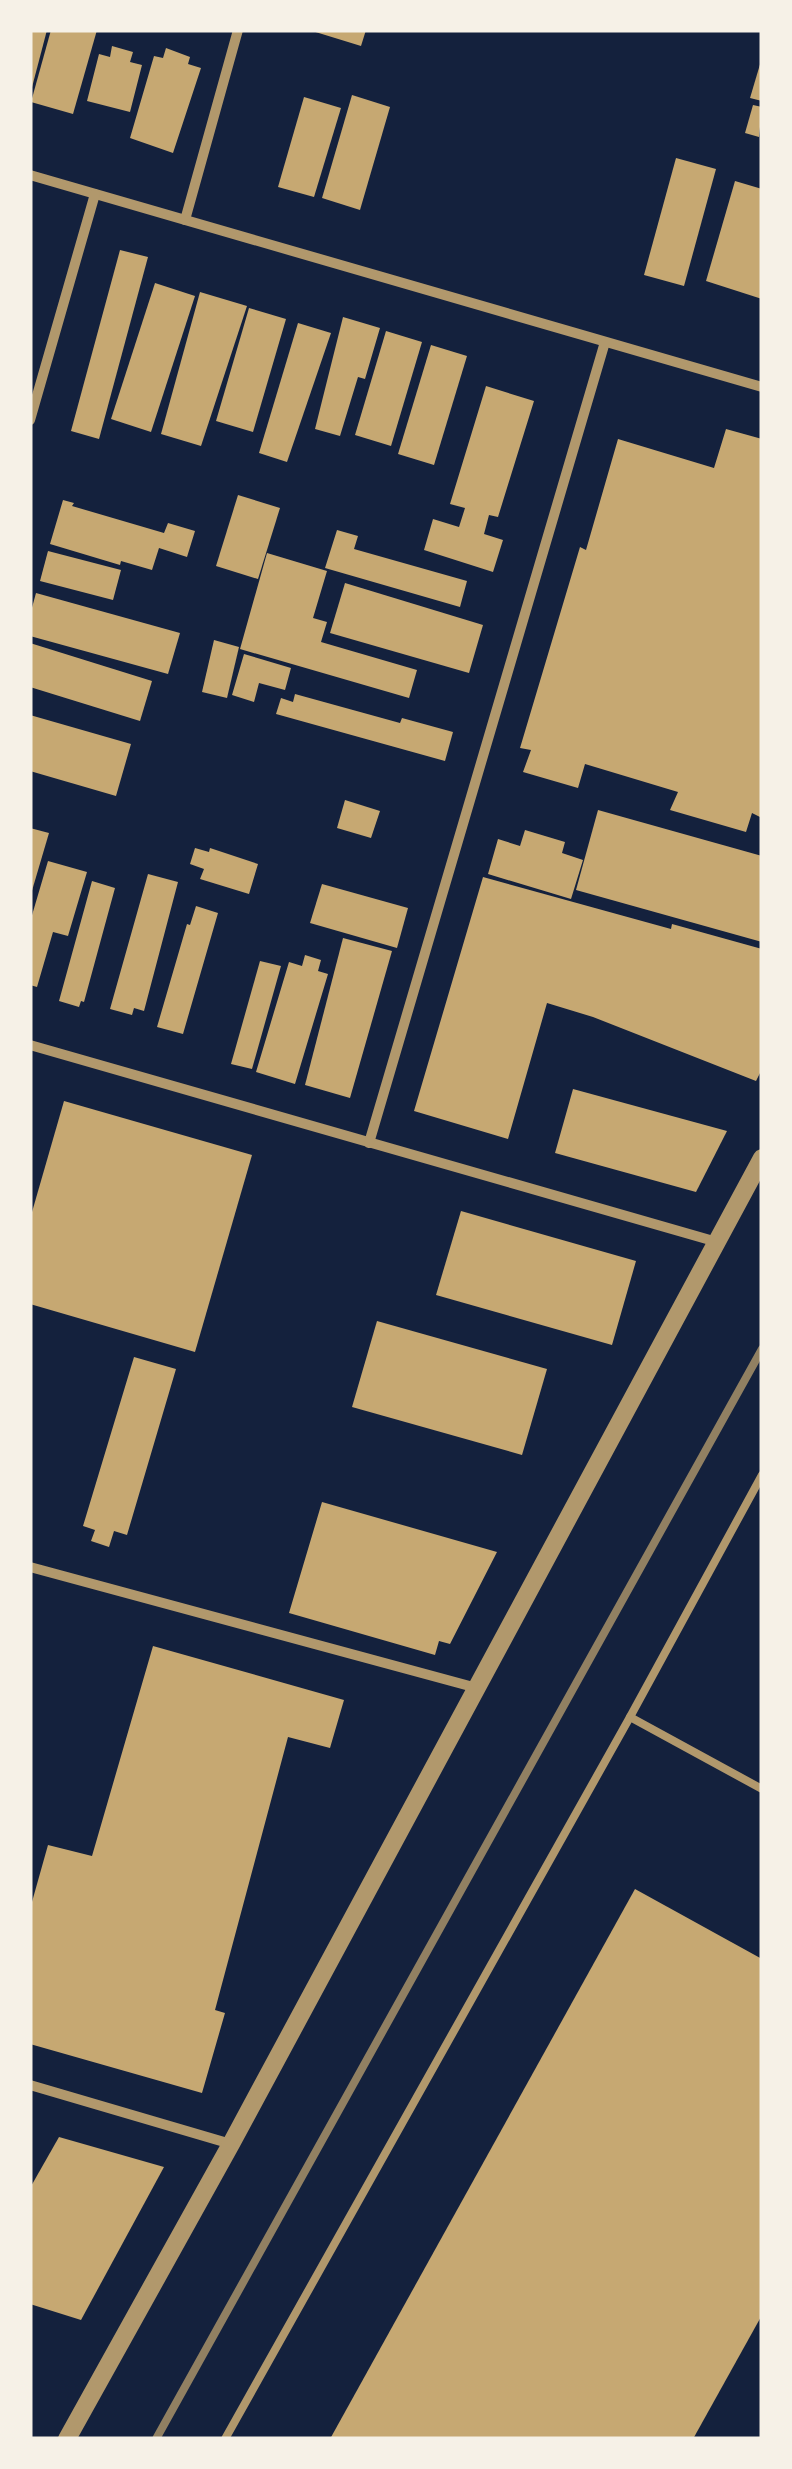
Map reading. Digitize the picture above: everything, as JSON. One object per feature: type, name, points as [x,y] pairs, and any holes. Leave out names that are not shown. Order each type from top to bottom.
[{"type":"street","points":[[185,220],[238,30]]},
{"type":"street","points":[[30,175],[762,387]]},
{"type":"street","points":[[30,420],[96,194]]},
{"type":"street","points":[[369,1143],[605,342]]},
{"type":"street","points":[[30,1045],[717,1242]]},
{"type":"street","points":[[68,2439],[762,1158]]},
{"type":"street","points":[[30,1566],[477,1688]]},
{"type":"street","points":[[30,2086],[231,2144]]},
{"type":"lane","points":[[224,2439],[630,1717],[762,1474]]},
{"type":"lane","points":[[630,1717],[762,1789]]},
{"type":"building","points":[[30,30],[47,30],[31,91],[30,91]]},
{"type":"building","points":[[51,30],[97,30],[73,114],[31,102]]},
{"type":"building","points":[[309,30],[366,30],[361,46]]},
{"type":"building","points":[[112,46],[133,52],[130,62],[142,65],[130,112],[87,101],[99,54],[110,57]]},
{"type":"building","points":[[166,48],[190,57],[188,64],[201,68],[173,153],[130,138],[154,56],[163,58]]},
{"type":"building","points":[[762,61],[762,101],[750,98]]},
{"type":"building","points":[[352,95],[390,107],[360,210],[322,198]]},
{"type":"building","points":[[304,97],[341,108],[314,197],[278,187]]},
{"type":"building","points":[[753,105],[762,107],[759,137],[745,133]]},
{"type":"building","points":[[676,158],[716,169],[684,286],[644,275]]},
{"type":"building","points":[[735,181],[762,189],[762,299],[706,281]]},
{"type":"building","points":[[120,250],[148,257],[99,439],[71,431]]},
{"type":"building","points":[[155,283],[195,296],[151,432],[111,419]]},
{"type":"building","points":[[200,292],[247,306],[201,446],[161,434]]},
{"type":"building","points":[[249,308],[286,319],[253,432],[216,421]]},
{"type":"building","points":[[343,317],[380,328],[365,379],[358,377],[340,436],[315,429]]},
{"type":"building","points":[[298,323],[331,333],[287,462],[259,453]]},
{"type":"building","points":[[386,331],[422,342],[391,446],[355,435]]},
{"type":"building","points":[[431,345],[467,356],[434,465],[398,454]]},
{"type":"building","points":[[486,386],[534,401],[498,517],[489,515],[484,534],[503,540],[493,572],[424,550],[433,519],[459,527],[465,508],[450,504]]},
{"type":"building","points":[[726,429],[762,439],[762,818],[752,813],[746,832],[670,810],[678,792],[585,764],[578,788],[523,772],[531,750],[520,748],[580,547],[586,550],[618,439],[714,468]]},
{"type":"building","points":[[238,495],[280,508],[258,579],[216,566]]},
{"type":"building","points":[[63,500],[164,533],[168,523],[195,531],[187,557],[159,548],[152,570],[121,561],[120,565],[50,544]]},
{"type":"building","points":[[337,530],[358,536],[354,549],[467,581],[460,607],[325,568]]},
{"type":"building","points":[[48,551],[121,570],[113,600],[40,581]]},
{"type":"building","points":[[267,553],[327,571],[313,618],[327,622],[321,642],[417,670],[409,698],[240,649]]},
{"type":"building","points":[[345,583],[483,625],[469,673],[330,633]]},
{"type":"building","points":[[36,593],[180,633],[168,674],[30,636]]},
{"type":"building","points":[[214,640],[239,647],[227,698],[202,692]]},
{"type":"building","points":[[30,643],[152,681],[140,721],[30,687]]},
{"type":"building","points":[[244,654],[291,668],[285,690],[259,683],[254,702],[232,695]]},
{"type":"building","points":[[295,694],[400,723],[402,718],[453,732],[445,761],[276,714],[281,698],[293,702]]},
{"type":"building","points":[[30,715],[131,744],[116,796],[30,771]]},
{"type":"building","points":[[345,800],[380,811],[371,838],[337,828]]},
{"type":"building","points":[[598,810],[762,856],[762,942],[576,890]]},
{"type":"building","points":[[30,828],[49,833],[31,894],[30,894]]},
{"type":"building","points":[[525,830],[565,842],[562,853],[583,860],[571,899],[488,874],[498,839],[520,846]]},
{"type":"building","points":[[195,848],[209,852],[210,848],[258,864],[249,894],[200,879],[204,869],[190,864]]},
{"type":"building","points":[[48,861],[87,872],[68,936],[53,932],[37,987],[30,985],[30,922]]},
{"type":"building","points":[[148,874],[178,882],[144,1011],[134,1008],[132,1015],[110,1009]]},
{"type":"building","points":[[483,877],[671,929],[672,924],[762,949],[762,1069],[756,1081],[547,1003],[508,1139],[414,1111]]},
{"type":"building","points":[[92,881],[115,888],[84,1002],[79,1007],[59,1001]]},
{"type":"building","points":[[322,884],[408,908],[397,948],[310,923]]},
{"type":"building","points":[[196,906],[218,913],[183,1034],[157,1027],[187,924],[190,925]]},
{"type":"building","points":[[343,938],[392,951],[350,1098],[305,1085]]},
{"type":"building","points":[[305,955],[321,960],[318,971],[328,974],[295,1084],[256,1072],[289,962],[302,966]]},
{"type":"building","points":[[260,961],[281,966],[252,1069],[231,1064]]},
{"type":"building","points":[[573,1089],[727,1131],[696,1192],[555,1153]]},
{"type":"building","points":[[64,1101],[252,1155],[195,1352],[30,1304],[30,1219]]},
{"type":"building","points":[[461,1211],[636,1261],[612,1345],[436,1295]]},
{"type":"building","points":[[377,1321],[547,1369],[522,1455],[352,1407]]},
{"type":"building","points":[[134,1357],[176,1369],[127,1535],[114,1531],[109,1547],[91,1541],[95,1530],[83,1526]]},
{"type":"building","points":[[322,1502],[497,1552],[450,1644],[439,1641],[435,1655],[289,1613]]},
{"type":"building","points":[[153,1646],[344,1700],[330,1748],[288,1737],[215,2010],[225,2013],[202,2093],[30,2044],[30,1909],[48,1845],[92,1856]]},
{"type":"building","points":[[635,1889],[762,1959],[762,2315],[693,2439],[330,2439]]},
{"type":"building","points":[[59,2137],[164,2167],[81,2320],[30,2304],[30,2188]]},
{"type":"railway","points":[[156,2439],[762,1349]]}]
